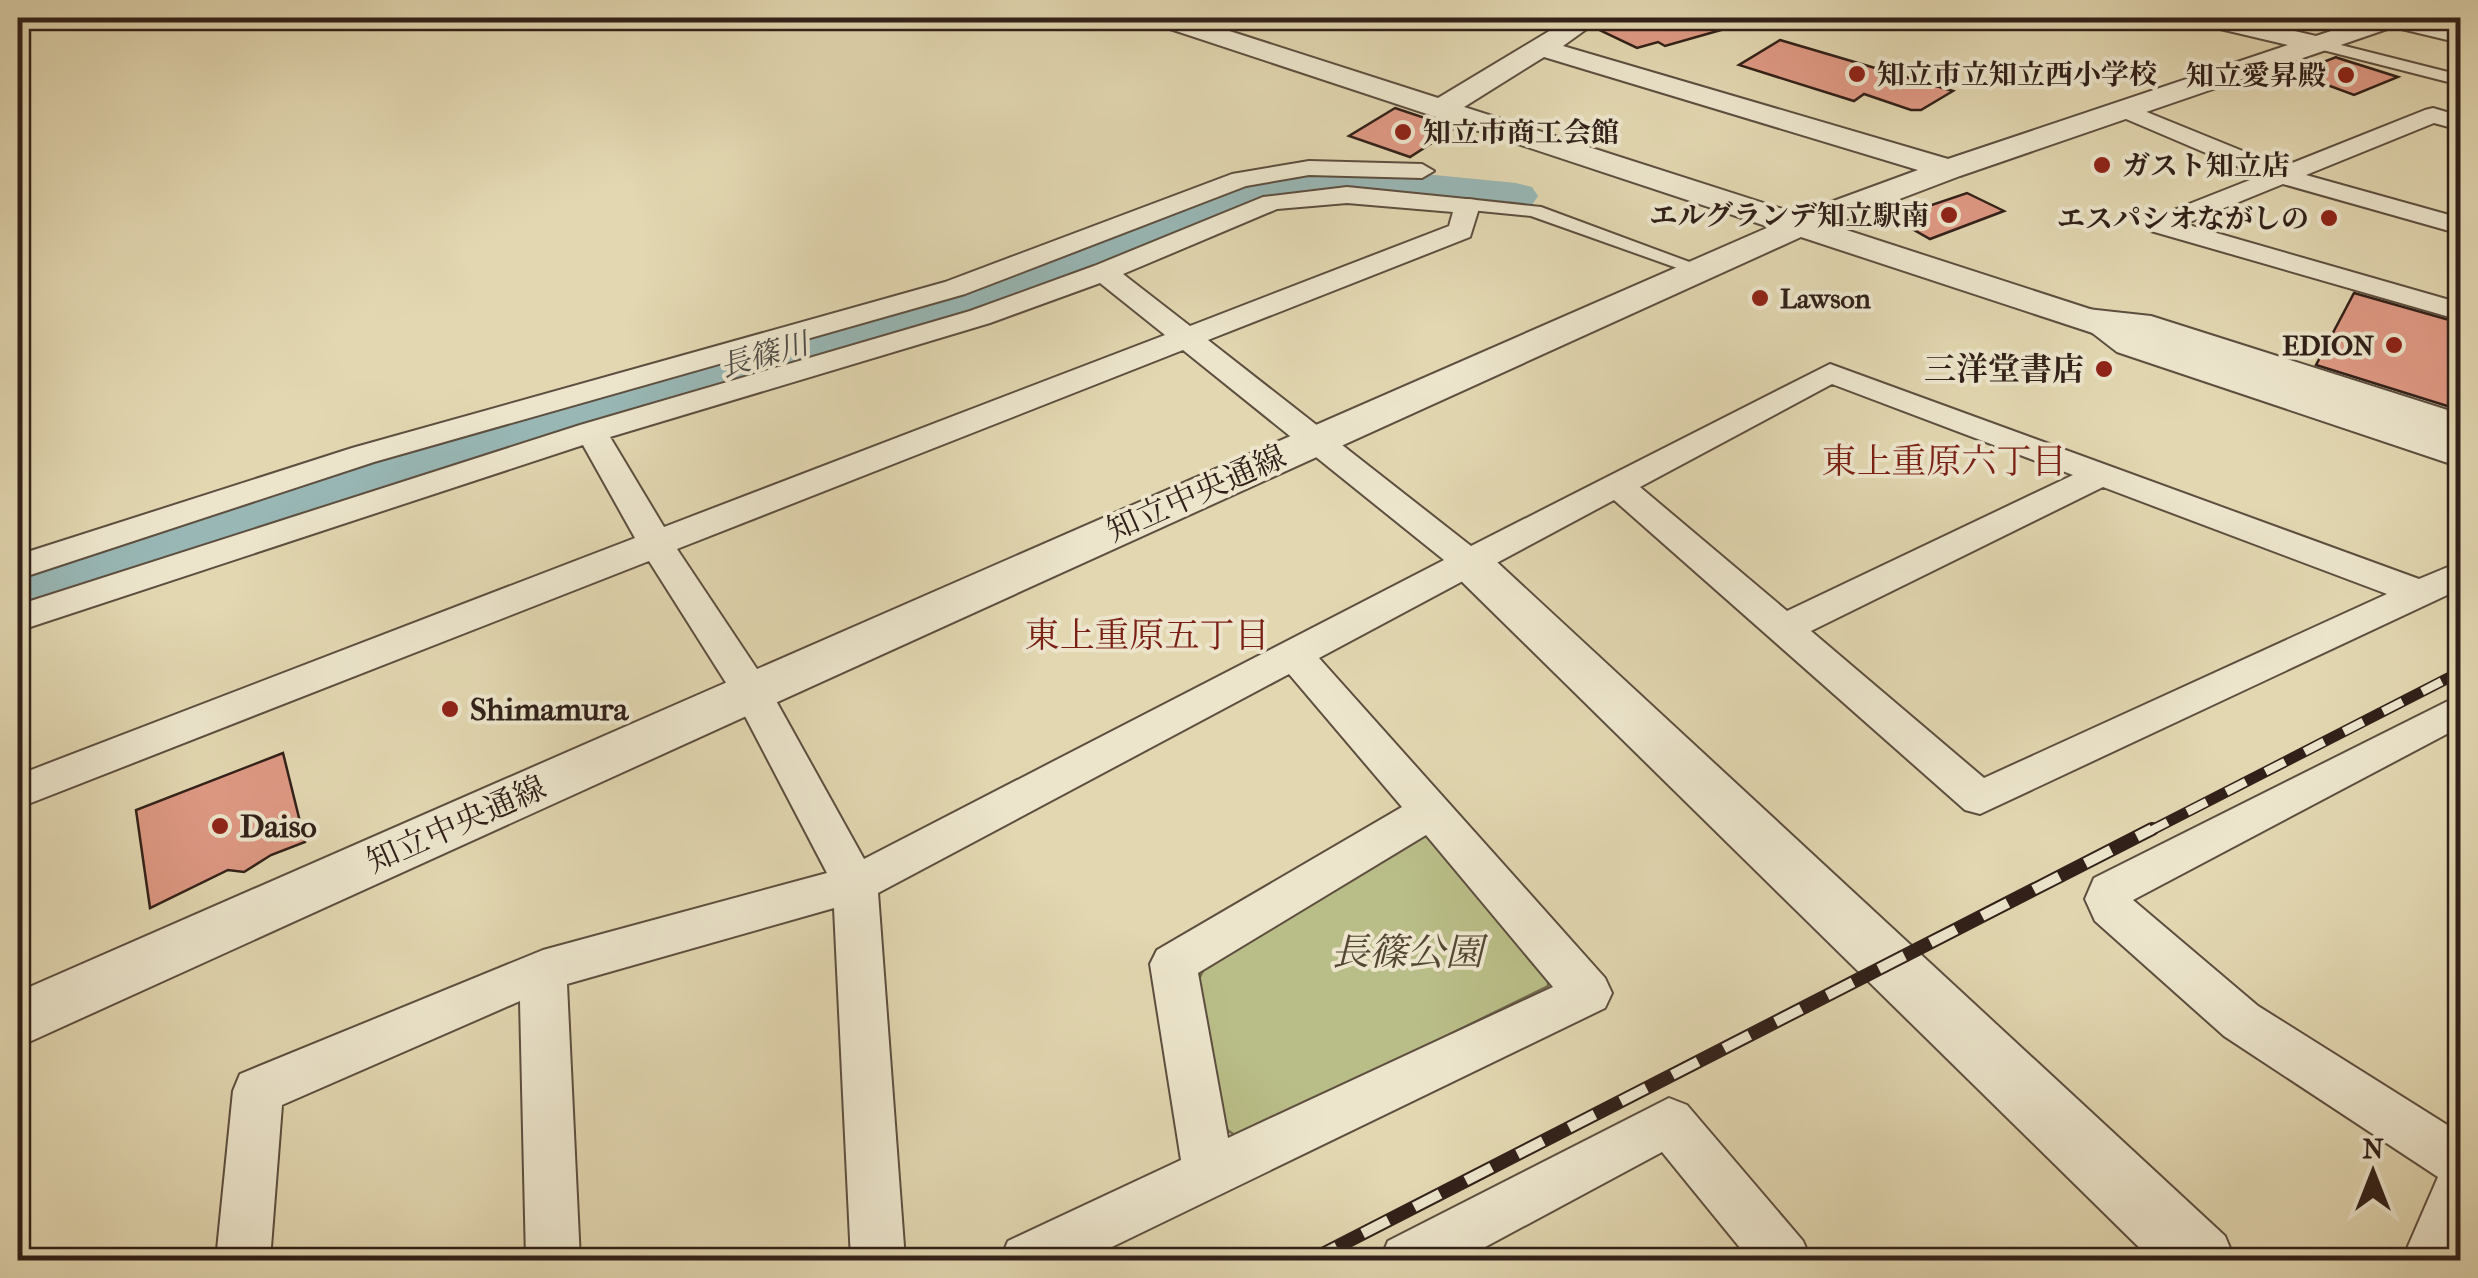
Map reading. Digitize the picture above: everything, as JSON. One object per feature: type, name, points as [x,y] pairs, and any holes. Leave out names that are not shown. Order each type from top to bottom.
[{"type":"street","points":[[1164,18],[2087,318],[2460,424]]},
{"type":"street","points":[[1442,108],[1589,18]]},
{"type":"street","points":[[2208,18],[2460,80]]},
{"type":"street","points":[[2392,18],[2460,35]]},
{"type":"street","name":"知立中央通線","points":[[18,1020],[1803,224],[1949,169],[2392,18]]},
{"type":"street","points":[[1542,48],[1949,169]]},
{"type":"street","points":[[2127,111],[2282,176],[2460,226]]},
{"type":"street","points":[[2460,123],[2433,116],[2160,225],[2460,312]]},
{"type":"street","points":[[18,567],[363,455],[954,288],[1241,179],[1309,168],[1422,171]]},
{"type":"street","points":[[18,618],[590,432],[980,317],[1104,272],[1272,202],[1347,195],[1534,211],[1701,270]]},
{"type":"street","points":[[18,792],[1461,232],[1467,206]]},
{"type":"street","points":[[1104,272],[1470,562],[2201,1260]]},
{"type":"street","points":[[2087,318],[2127,346],[2379,422],[2460,442]]},
{"type":"street","points":[[2266,370],[2460,457]]},
{"type":"street","points":[[243,1260],[258,1091],[543,970],[855,884],[1830,373],[2420,593]]},
{"type":"street","points":[[590,432],[656,544],[751,691],[855,884],[878,1260]]},
{"type":"street","points":[[1785,628],[2102,474]]},
{"type":"street","points":[[1617,484],[1980,798],[2460,574]]},
{"type":"street","points":[[1027,1260],[1588,993],[1294,654]]},
{"type":"street","points":[[2460,710],[2110,891],[2107,899],[2111,908],[2241,1021],[2460,1162]]},
{"type":"street","points":[[1209,1173],[1173,964],[1431,811]]},
{"type":"street","points":[[543,970],[553,1260]]},
{"type":"street","points":[[1407,1260],[1669,1122],[1784,1260]]},
{"type":"street","points":[[2430,1260],[2460,1188]]},
{"type":"green space","name":"長篠公園","points":[[1419,834],[1436,836],[1548,970],[1548,986],[1239,1138],[1220,1125],[1196,986],[1204,968]]},
{"type":"building","points":[[1605,18],[1734,18],[1735,26],[1665,46],[1658,42],[1637,48],[1595,28]]},
{"type":"building","points":[[1780,40],[1953,91],[1921,110],[1911,110],[1864,94],[1854,101],[1739,65]]},
{"type":"building","name":"知立愛昇殿","points":[[2336,57],[2398,77],[2354,95],[2295,73]]},
{"type":"building","name":"知立市商工会館","points":[[1395,108],[1455,128],[1410,157],[1349,136]]},
{"type":"building","name":"エルグランデ知立駅南","points":[[1967,193],[2004,211],[1930,239],[1893,218]]},
{"type":"building","name":"EDION","points":[[2354,293],[2460,323],[2460,410],[2316,365]]},
{"type":"building","name":"Daiso","points":[[283,753],[305,842],[271,855],[244,872],[228,870],[150,908],[136,810]]},
{"type":"waterway","name":"長篠川","points":[[18,586],[571,411],[1005,285],[1235,194],[1287,183],[1353,180],[1516,196]]},
{"type":"railway","points":[[2148,832],[2460,672]]},
{"type":"railway","points":[[1311,1260],[2152,829]]},
{"type":"place","name":"知立市立知立西小学校","points":[[1857,74]]},
{"type":"place","name":"知立愛昇殿","points":[[2346,75]]},
{"type":"place","name":"知立市商工会館","points":[[1403,132]]},
{"type":"place","name":"ガスト知立店","points":[[2102,165]]},
{"type":"place","name":"エルグランデ知立駅南","points":[[1949,215]]},
{"type":"place","name":"エスパシオながしの","points":[[2329,218]]},
{"type":"place","name":"Lawson","points":[[1760,298]]},
{"type":"place","name":"EDION","points":[[2394,345]]},
{"type":"place","name":"三洋堂書店","points":[[2104,369]]},
{"type":"place","name":"Shimamura","points":[[450,709]]},
{"type":"place","name":"Daiso","points":[[220,826]]},
{"type":"district","name":"東上重原六丁目","points":[[1944,461]]},
{"type":"district","name":"東上重原五丁目","points":[[1147,635]]}]
